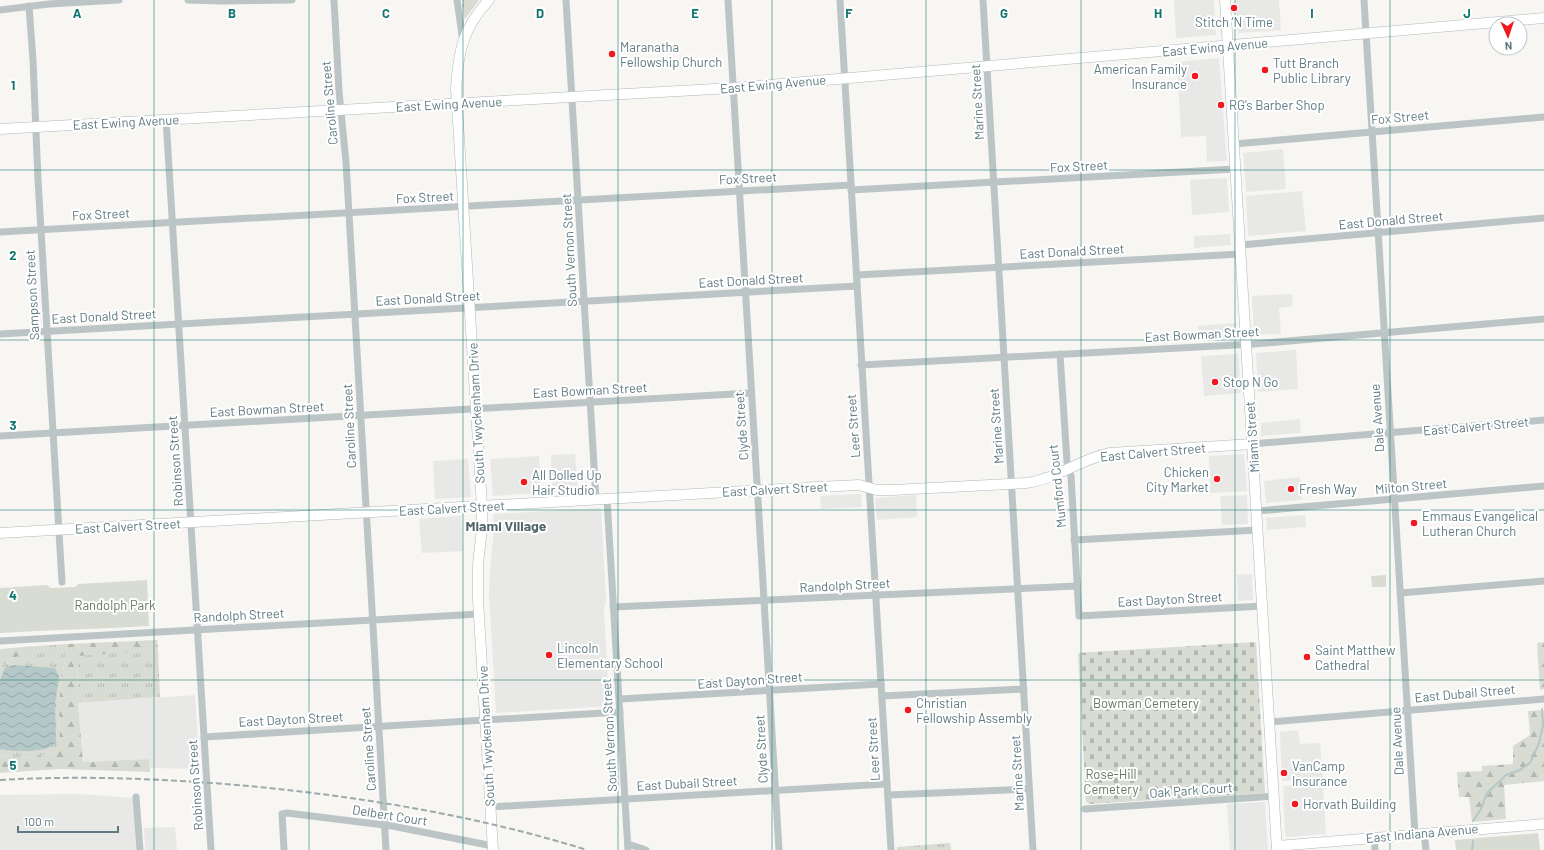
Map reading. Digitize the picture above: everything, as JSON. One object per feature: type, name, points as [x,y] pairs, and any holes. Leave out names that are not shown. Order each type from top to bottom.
[{"type":"street","points":[[0,10],[29,6],[119,0]]},
{"type":"street","points":[[188,0],[292,0]]},
{"type":"street","name":"Caroline Street","points":[[334,0],[349,212],[386,850]]},
{"type":"street","name":"South Twyckenham Drive","points":[[457,0],[462,42],[457,74],[457,104],[482,506],[482,529],[478,564],[479,614],[493,848]]},
{"type":"street","points":[[462,42],[470,25],[489,0]]},
{"type":"street","name":"South Vernon Street","points":[[566,0],[590,402],[613,607],[620,699],[628,847]]},
{"type":"street","name":"Clyde Street","points":[[728,0],[750,393],[779,850]]},
{"type":"street","name":"Leer Street","points":[[840,0],[886,784],[892,850]]},
{"type":"street","name":"Marine Street","points":[[983,0],[1033,850]]},
{"type":"street","name":"Miami Street","points":[[1225,0],[1277,848]]},
{"type":"street","name":"Dale Avenue","points":[[1364,0],[1408,710],[1420,834],[1426,850]]},
{"type":"street","name":"Sampson Street","points":[[29,6],[52,433],[62,582]]},
{"type":"street","name":"East Ewing Avenue","points":[[0,129],[733,88],[1544,18]]},
{"type":"street","name":"Fox Street","points":[[1234,144],[1544,117]]},
{"type":"street","name":"Robinson Street","points":[[166,119],[211,850]]},
{"type":"street","name":"Fox Street","points":[[0,232],[739,191],[994,182],[1236,169]]},
{"type":"street","name":"East Donald Street","points":[[857,275],[998,267],[1240,249],[1378,233],[1544,218]]},
{"type":"street","name":"East Donald Street","points":[[0,334],[857,286]]},
{"type":"street","name":"East Bowman Street","points":[[861,365],[1246,345],[1544,319]]},
{"type":"street","name":"Mumford Court","points":[[1060,354],[1066,462],[1071,476],[1079,616]]},
{"type":"street","name":"East Bowman Street","points":[[0,436],[750,393]]},
{"type":"street","name":"East Calvert Street","points":[[0,532],[847,486],[869,487],[877,490],[894,490],[1012,484],[1045,480],[1089,459],[1110,453],[1252,444],[1544,420]]},
{"type":"street","name":"Milton Street","points":[[1257,511],[1544,486]]},
{"type":"street","points":[[1074,540],[1258,530]]},
{"type":"street","points":[[1400,593],[1544,580]]},
{"type":"street","name":"Randolph Street","points":[[613,607],[1077,586]]},
{"type":"street","name":"East Dayton Street","points":[[1079,616],[1262,606]]},
{"type":"street","name":"Randolph Street","points":[[0,641],[479,614]]},
{"type":"street","name":"East Dayton Street","points":[[620,699],[881,684]]},
{"type":"street","points":[[882,696],[1024,689]]},
{"type":"street","name":"East Dubail Street","points":[[1270,722],[1544,699]]},
{"type":"street","name":"East Dayton Street","points":[[204,737],[620,712]]},
{"type":"street","name":"East Dubail Street","points":[[490,807],[886,784]]},
{"type":"street","points":[[888,795],[1029,789]]},
{"type":"street","name":"Oak Park Court","points":[[1085,809],[1274,796]]},
{"type":"street","points":[[136,797],[140,850]]},
{"type":"street","name":"Delbert Court","points":[[284,850],[282,814],[348,819],[385,825],[493,848]]},
{"type":"street","name":"East Indiana Avenue","points":[[1277,848],[1374,837],[1544,824]]},
{"type":"street","points":[[1374,837],[1375,850]]},
{"type":"street","points":[[628,847],[646,850]]},
{"type":"shaded area","points":[[1174,0],[1214,0],[1216,35],[1176,38]]},
{"type":"shaded area","points":[[1236,0],[1279,0],[1281,30],[1238,33]]},
{"type":"shaded area","points":[[1219,58],[1227,161],[1207,162],[1206,136],[1181,137],[1177,62]]},
{"type":"shaded area","points":[[1283,149],[1286,189],[1246,192],[1243,153]]},
{"type":"shaded area","points":[[1227,178],[1229,212],[1192,215],[1190,180]]},
{"type":"shaded area","points":[[1302,191],[1306,231],[1248,236],[1246,196]]},
{"type":"shaded area","points":[[1230,234],[1231,245],[1194,248],[1194,236]]},
{"type":"shaded area","points":[[1292,294],[1293,306],[1279,308],[1281,334],[1254,335],[1252,296]]},
{"type":"shaded area","points":[[1236,323],[1236,337],[1199,339],[1198,326]]},
{"type":"shaded area","points":[[1296,350],[1298,389],[1258,392],[1256,353]]},
{"type":"shaded area","points":[[1238,354],[1241,393],[1204,396],[1201,356]]},
{"type":"shaded area","points":[[1300,419],[1301,433],[1261,436],[1261,423]]},
{"type":"shaded area","points":[[575,454],[578,491],[553,492],[551,455]]},
{"type":"shaded area","points":[[1244,454],[1247,491],[1210,493],[1209,456]]},
{"type":"shaded area","points":[[539,456],[541,493],[493,496],[490,459]]},
{"type":"shaded area","points":[[468,459],[471,497],[435,499],[433,461]]},
{"type":"shaded area","points":[[1300,477],[1302,500],[1266,503],[1264,481]]},
{"type":"shaded area","points":[[861,494],[862,507],[821,509],[820,496]]},
{"type":"shaded area","points":[[916,495],[917,517],[877,520],[875,498]]},
{"type":"shaded area","points":[[1247,495],[1248,524],[1222,525],[1220,496]]},
{"type":"shaded area","name":"Lincoln Elementary School","points":[[601,508],[606,601],[604,610],[609,700],[612,706],[496,713],[489,594],[494,531],[493,514]]},
{"type":"shaded area","points":[[1305,515],[1306,527],[1267,530],[1266,518]]},
{"type":"shaded area","points":[[461,516],[463,551],[422,553],[419,519]]},
{"type":"shaded area","points":[[1252,574],[1253,600],[1238,601],[1237,575]]},
{"type":"shaded area","points":[[195,695],[200,769],[150,768],[149,759],[83,762],[78,703]]},
{"type":"shaded area","points":[[1298,730],[1300,744],[1320,743],[1323,778],[1282,781],[1280,732]]},
{"type":"shaded area","points":[[1323,783],[1326,834],[1287,837],[1285,834],[1283,786]]},
{"type":"shaded area","points":[[79,794],[133,798],[137,850],[0,850],[0,795]]},
{"type":"shaded area","points":[[1265,802],[1268,850],[1230,850],[1227,804]]},
{"type":"shaded area","points":[[175,827],[177,850],[145,850],[144,828]]},
{"type":"green space","points":[[462,0],[479,0],[465,19],[464,17]]},
{"type":"green space","points":[[1386,575],[1386,587],[1372,587],[1371,576]]},
{"type":"green space","name":"Randolph Park","points":[[147,580],[149,626],[0,633],[0,588],[47,585],[51,588],[75,587],[78,584]]},
{"type":"green space","points":[[157,640],[158,650],[77,656],[78,703],[83,762],[149,759],[150,772],[60,769],[0,773],[0,755],[31,758],[57,752],[60,747],[59,701],[67,644]]},
{"type":"green space","name":"Bowman Cemetery","points":[[1256,642],[1265,793],[1089,804],[1086,801],[1078,653]]},
{"type":"green space","points":[[1544,642],[1544,689],[1540,690],[1537,643]]},
{"type":"green space","points":[[67,644],[59,701],[60,747],[57,752],[31,758],[0,755],[0,668],[6,661],[23,654],[23,647]]},
{"type":"green space","points":[[23,647],[23,654],[6,661],[0,668],[0,649]]},
{"type":"green space","points":[[158,650],[160,697],[78,703],[77,655]]},
{"type":"green space","points":[[1544,710],[1544,781],[1504,785],[1506,819],[1472,822],[1469,797],[1459,797],[1457,772],[1482,771],[1482,766],[1513,764],[1513,746],[1530,735],[1528,711]]},
{"type":"green space","points":[[1538,833],[1540,850],[1456,850],[1455,840]]},
{"type":"green space","points":[[950,843],[951,850],[897,850],[897,847]]},
{"type":"water","points":[[13,665],[55,668],[59,676],[55,705],[56,743],[52,746],[45,749],[30,751],[0,749],[0,680],[5,668]]},
{"type":"waterway","points":[[1473,821],[1481,809],[1487,793],[1506,775],[1520,770],[1530,763],[1539,743],[1543,726],[1542,709]]},
{"type":"waterway","points":[[1472,850],[1473,841]]},
{"type":"railway","points":[[0,780],[65,778],[162,780],[227,784],[301,792],[384,803],[466,818],[547,838],[587,850]]},
{"type":"place","name":"Stitch ‘N Time","points":[[1234,8]]},
{"type":"place","name":"Maranatha Fellowship Church","points":[[612,54]]},
{"type":"place","name":"Tutt Branch Public Library","points":[[1265,70]]},
{"type":"place","name":"American Family Insurance","points":[[1195,76]]},
{"type":"place","name":"RG's Barber Shop","points":[[1221,105]]},
{"type":"place","name":"Stop N Go","points":[[1215,382]]},
{"type":"place","name":"Chicken City Market","points":[[1217,479]]},
{"type":"place","name":"All Dolled Up Hair Studio","points":[[524,482]]},
{"type":"place","name":"Fresh Way","points":[[1291,489]]},
{"type":"place","name":"Emmaus Evangelical Lutheran Church","points":[[1414,523]]},
{"type":"place","name":"Lincoln Elementary School","points":[[549,655]]},
{"type":"place","name":"Saint Matthew Cathedral","points":[[1307,657]]},
{"type":"place","name":"Christian Fellowship Assembly","points":[[908,710]]},
{"type":"place","name":"VanCamp Insurance","points":[[1284,773]]},
{"type":"place","name":"Horvath Building","points":[[1295,804]]},
{"type":"district","name":"Miami Village","points":[[506,525]]},
{"type":"park label","name":"Rose-Hill Cemetery","points":[[1111,782]]}]
